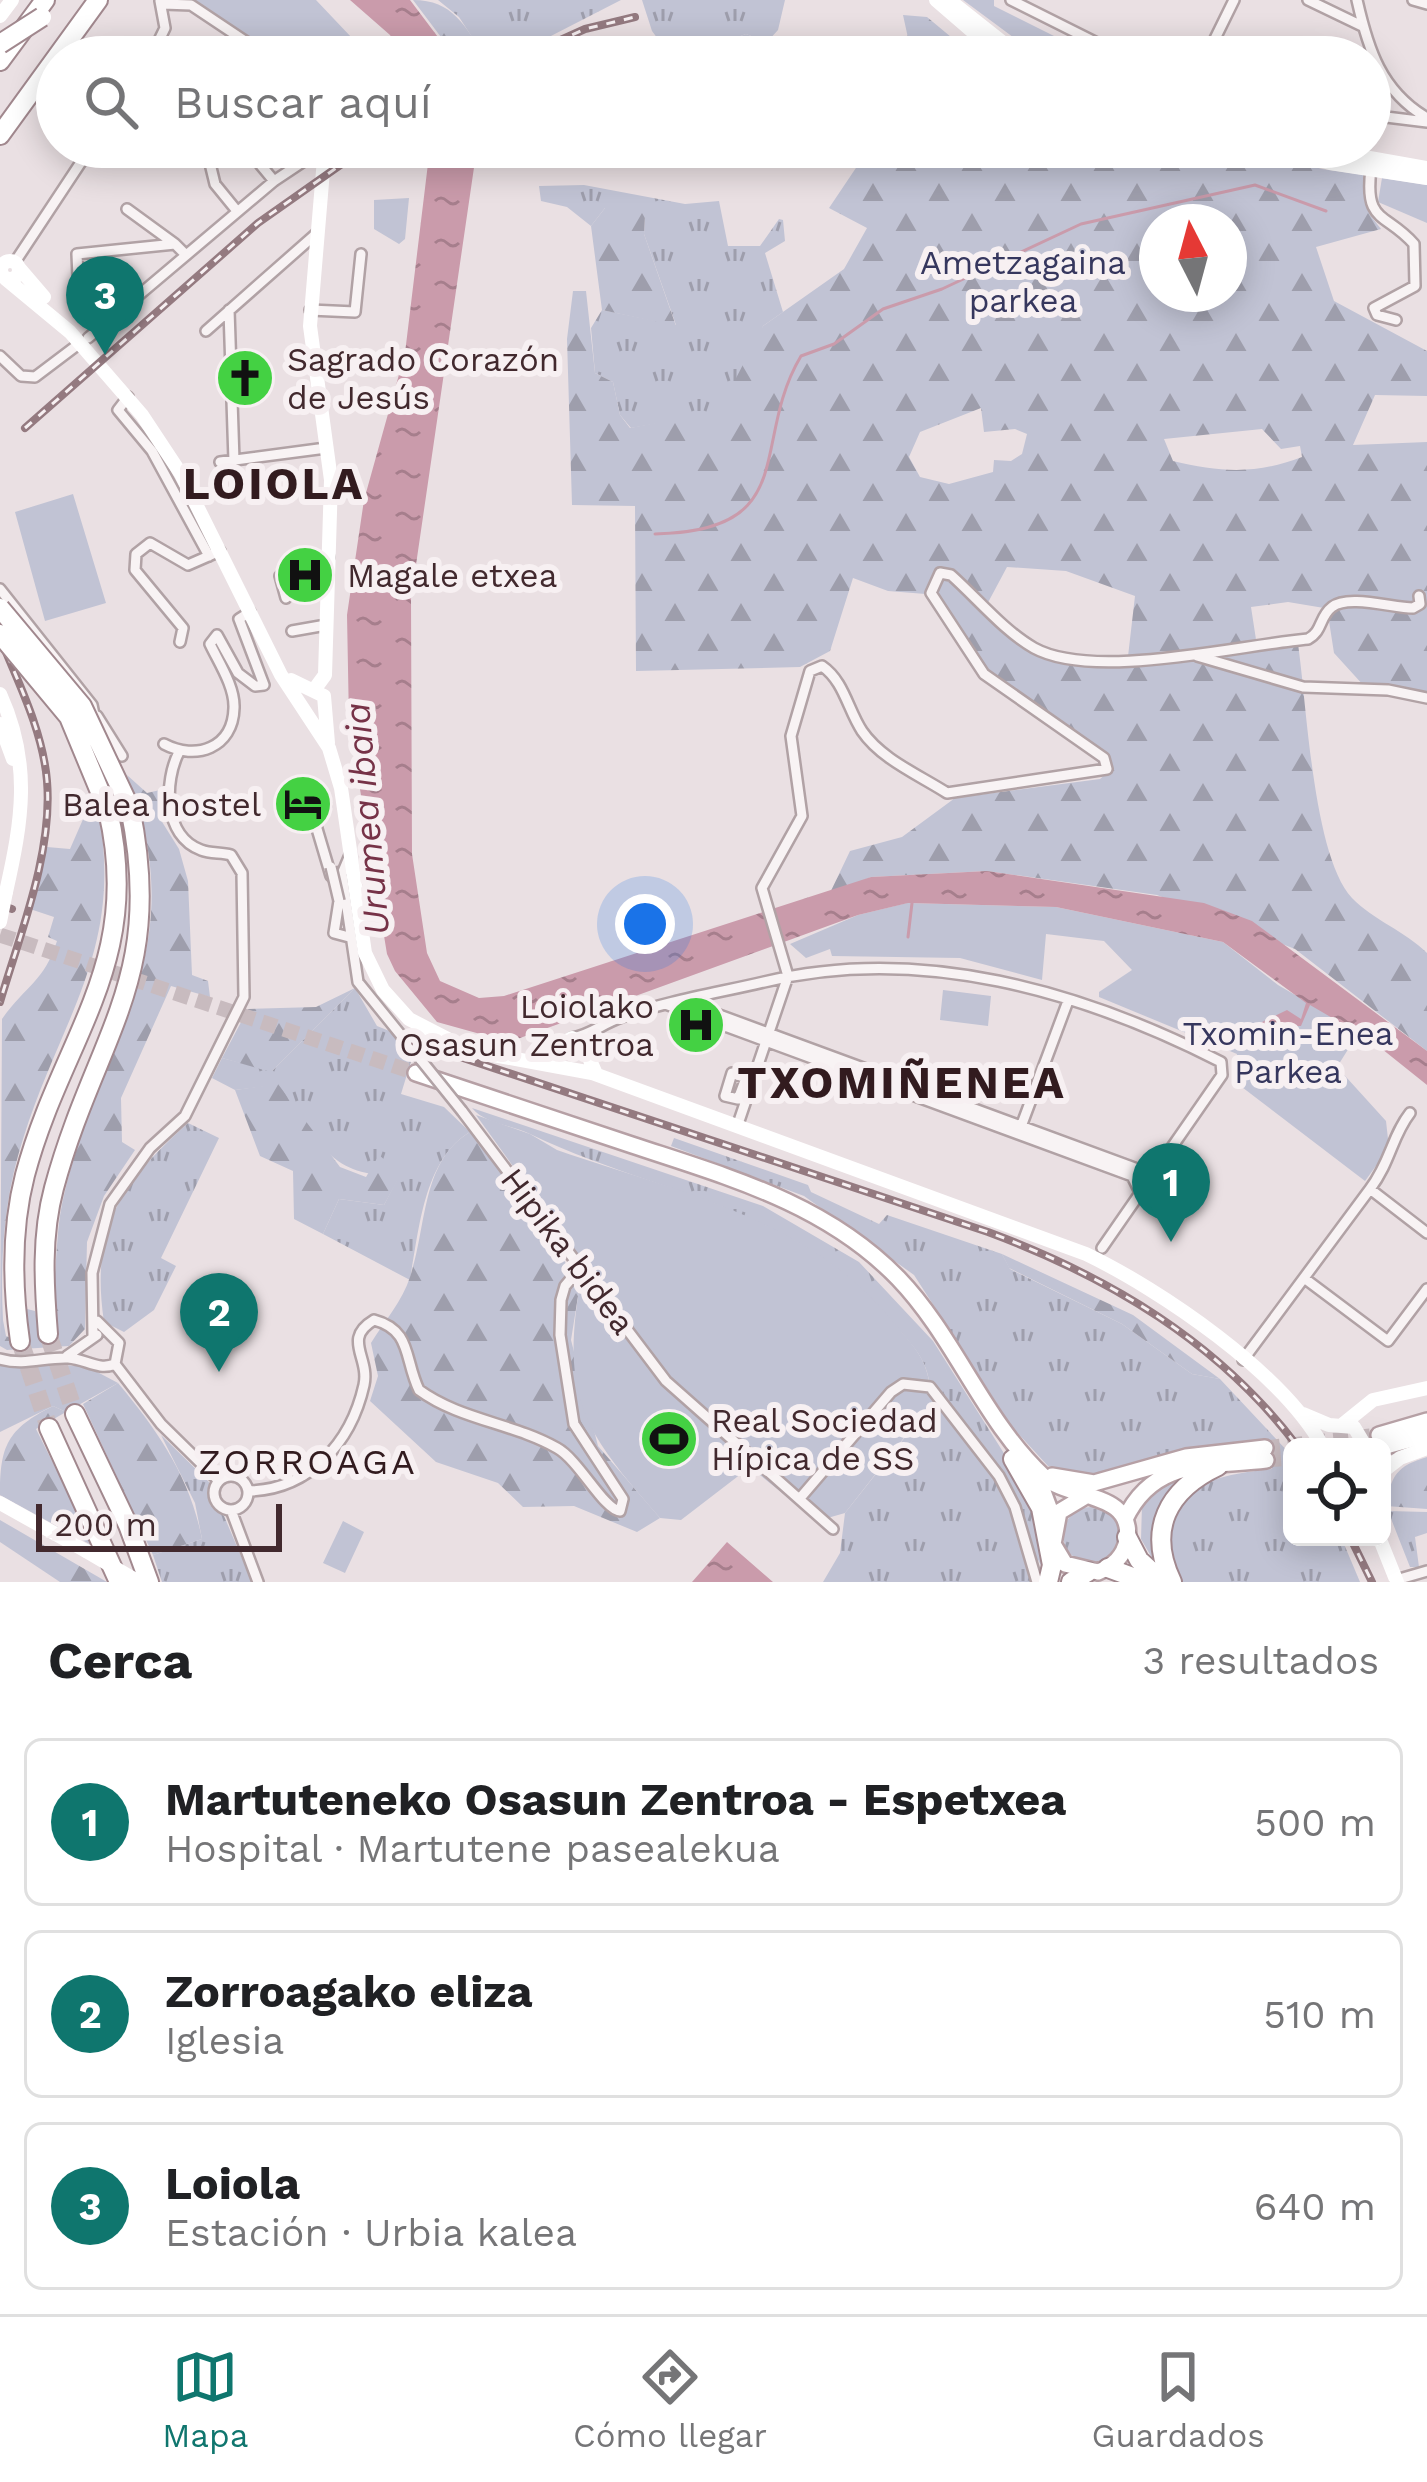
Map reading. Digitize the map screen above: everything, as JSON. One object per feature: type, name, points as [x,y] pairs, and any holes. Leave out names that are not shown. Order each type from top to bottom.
[{"type":"highway","points":[[0,61],[45,0]]},
{"type":"highway","points":[[0,45],[64,0]]},
{"type":"highway","points":[[72,36],[98,0]]},
{"type":"highway","points":[[0,135],[36,85]]},
{"type":"highway","points":[[0,608],[82,706],[130,808],[141,883],[139,946],[124,1007],[53,1190],[44,1252],[48,1334]]},
{"type":"highway","points":[[0,634],[69,717],[108,811],[118,880],[115,934],[98,994],[24,1178],[14,1263],[20,1341]]},
{"type":"highway","points":[[75,1414],[149,1582]]},
{"type":"highway","points":[[49,1429],[121,1582]]},
{"type":"highway","points":[[1023,1463],[1041,1508],[1051,1560],[1043,1581]]},
{"type":"highway","points":[[1167,1582],[1159,1542],[1165,1514],[1184,1486],[1218,1466]]},
{"type":"highway","points":[[1126,1528],[1139,1560],[1167,1582]]},
{"type":"highway","points":[[1043,1581],[1057,1554]]},
{"type":"highway","points":[[1092,1576],[1126,1582]]},
{"type":"highway","points":[[1092,1576],[1146,1582]]},
{"type":"main road","points":[[0,16],[12,0]]},
{"type":"main road","points":[[936,0],[978,36]]},
{"type":"main road","points":[[949,0],[994,36]]},
{"type":"main road","points":[[1391,162],[1427,168]]},
{"type":"main road","points":[[307,700],[325,675],[329,557],[326,448],[310,310],[322,168]]},
{"type":"main road","points":[[1366,168],[1427,178]]},
{"type":"main road","points":[[3,277],[15,279],[11,263]]},
{"type":"main road","points":[[11,263],[165,438],[286,673],[307,700],[339,778],[365,953],[391,1000],[418,1026],[449,1043],[508,1060],[556,1056],[572,1038],[586,1052],[597,1076]]},
{"type":"main road","points":[[3,277],[84,341],[128,397],[181,474],[214,554],[316,716],[326,706]]},
{"type":"main road","points":[[0,694],[20,753],[25,795],[3,892]]},
{"type":"main road","points":[[307,700],[324,696],[329,748]]},
{"type":"main road","points":[[0,724],[17,785],[0,922]]},
{"type":"main road","points":[[574,1070],[586,1052]]},
{"type":"main road","points":[[556,1056],[574,1070],[738,1124],[1086,1254],[1103,1256],[1182,1309],[1243,1360],[1294,1408],[1316,1438]]},
{"type":"main road","points":[[416,1072],[746,1194],[824,1231],[904,1299],[1044,1495],[1054,1521],[1057,1554],[1092,1576],[1124,1551],[1137,1494],[1156,1478],[1266,1454],[1186,1457],[1066,1505],[1054,1521]]},
{"type":"main road","points":[[1330,1438],[1378,1398],[1427,1388]]},
{"type":"main road","points":[[1372,1438],[1378,1398]]},
{"type":"main road","points":[[1294,1408],[1366,1438]]},
{"type":"main road","points":[[1380,1438],[1427,1421]]},
{"type":"main road","points":[[1391,1439],[1427,1435]]},
{"type":"main road","points":[[1391,1457],[1427,1448]]},
{"type":"main road","points":[[1391,1466],[1407,1455]]},
{"type":"main road","points":[[1023,1463],[1076,1483],[1136,1474]]},
{"type":"main road","points":[[1023,1463],[1058,1488],[1092,1497],[1126,1528]]},
{"type":"main road","points":[[3,1508],[140,1582]]},
{"type":"main road","points":[[1382,1546],[1396,1581]]},
{"type":"main road","points":[[86,1555],[121,1582]]},
{"type":"street","points":[[1011,0],[1083,36]]},
{"type":"street","points":[[1216,36],[1234,0]]},
{"type":"street","points":[[1308,0],[1362,26]]},
{"type":"street","points":[[1357,0],[1366,36]]},
{"type":"street","points":[[1413,0],[1427,4]]},
{"type":"street","points":[[163,36],[161,2],[191,5],[235,36]]},
{"type":"street","points":[[1391,89],[1427,120]]},
{"type":"street","points":[[1391,117],[1427,120]]},
{"type":"street","points":[[11,263],[77,168]]},
{"type":"street","points":[[211,168],[215,184],[237,211]]},
{"type":"street","points":[[263,168],[274,181]]},
{"type":"street","points":[[0,356],[29,378],[84,341],[291,168]]},
{"type":"street","points":[[1371,169],[1369,200],[1375,214],[1414,244],[1415,286],[1373,308],[1377,315],[1396,320]]},
{"type":"street","points":[[127,209],[186,255]]},
{"type":"street","points":[[206,331],[316,233]]},
{"type":"street","points":[[80,300],[76,254],[175,244]]},
{"type":"street","points":[[310,310],[355,312],[361,254]]},
{"type":"street","points":[[230,310],[234,461]]},
{"type":"street","points":[[220,462],[326,448]]},
{"type":"street","points":[[180,642],[183,628],[135,570],[134,558],[146,543],[183,564],[214,554]]},
{"type":"street","points":[[286,598],[280,576],[329,557]]},
{"type":"street","points":[[738,1124],[783,996],[786,972],[763,894],[764,877],[802,816],[790,736],[810,671],[822,667],[832,673],[863,733],[888,756],[946,793],[1107,769],[1104,758],[984,674],[931,593],[940,573],[951,574],[1032,647],[1059,657],[1151,660],[1308,639],[1320,631],[1330,608],[1341,602],[1413,608],[1420,604],[1419,596]]},
{"type":"street","points":[[0,589],[98,716],[122,756]]},
{"type":"street","points":[[164,744],[179,752],[214,748],[230,727],[232,693],[210,640],[220,636],[238,673],[260,687],[266,681],[239,619],[250,612]]},
{"type":"street","points":[[292,631],[326,625]]},
{"type":"street","points":[[1192,654],[1303,687],[1388,690],[1427,698]]},
{"type":"street","points":[[79,747],[95,731],[98,716]]},
{"type":"street","points":[[90,1360],[97,1321],[92,1273],[110,1204],[150,1148],[185,1116],[244,997],[247,980],[242,873],[231,855],[198,849],[174,819],[169,772],[179,752]]},
{"type":"street","points":[[340,909],[312,812],[316,804],[322,809],[340,909],[334,933],[349,937]]},
{"type":"street","name":"Hipika bidea","points":[[350,855],[342,874],[358,982],[416,1072],[463,1112],[665,1381],[833,1529]]},
{"type":"street","points":[[572,1038],[619,1018],[786,972],[931,969],[993,979],[1068,1001],[1219,1061],[1222,1076],[1139,1192],[1103,1256]]},
{"type":"street","points":[[768,980],[783,996]]},
{"type":"street","points":[[697,998],[703,1009],[1132,1176],[1139,1192]]},
{"type":"street","points":[[1022,1124],[1068,1001]]},
{"type":"street","points":[[668,1005],[771,1036],[1151,1174]]},
{"type":"street","points":[[586,1052],[594,1032]]},
{"type":"street","points":[[1243,1360],[1392,1159],[1399,1126],[1410,1113]]},
{"type":"street","points":[[1370,1189],[1427,1233]]},
{"type":"street","points":[[248,1491],[289,1486],[329,1456],[364,1389],[366,1370],[356,1340],[360,1328],[374,1320],[393,1325],[406,1340],[419,1390],[478,1421],[562,1450],[585,1471],[607,1507],[620,1511],[623,1499],[581,1440],[571,1407],[561,1300],[565,1286],[581,1267]]},
{"type":"street","points":[[1304,1278],[1388,1341],[1427,1289]]},
{"type":"street","points":[[97,1321],[121,1348],[115,1364]]},
{"type":"street","points":[[65,1358],[108,1334]]},
{"type":"street","points":[[0,1359],[28,1364],[65,1358],[90,1360],[101,1367],[115,1364]]},
{"type":"street","points":[[115,1364],[161,1424],[218,1481]]},
{"type":"street","points":[[801,1497],[891,1392],[903,1384],[930,1387],[999,1476],[1043,1581]]},
{"type":"street","points":[[218,1481],[234,1476],[248,1491]]},
{"type":"street","points":[[218,1481],[215,1499],[231,1510],[258,1582]]},
{"type":"street","points":[[231,1510],[244,1504],[248,1491]]},
{"type":"street","points":[[1396,1581],[1427,1571]]},
{"type":"green space","points":[[191,0],[316,0],[350,36],[248,36]]},
{"type":"green space","points":[[413,0],[448,10],[471,36],[440,36]]},
{"type":"green space","points":[[438,0],[621,0],[551,36],[471,36],[459,17]]},
{"type":"green space","points":[[642,0],[785,0],[772,36],[656,36]]},
{"type":"green space","points":[[963,0],[994,0],[994,6],[1054,36],[1012,36]]},
{"type":"green space","points":[[903,15],[927,17],[950,36],[908,36]]},
{"type":"green space","name":"Ametzagaina parkea","points":[[856,168],[1319,168],[1364,175],[1370,215],[1381,229],[1316,247],[1334,301],[1427,351],[1427,396],[1375,395],[1353,445],[1427,442],[1427,694],[1364,686],[1334,653],[1329,621],[1336,610],[1288,602],[1251,607],[1257,646],[1298,644],[1320,815],[1339,878],[1360,906],[1427,953],[1427,1051],[1295,949],[1157,895],[987,871],[871,877],[829,895],[850,851],[902,837],[955,798],[1100,779],[1111,769],[1108,754],[986,670],[938,595],[888,591],[853,578],[830,651],[800,667],[636,671],[635,506],[572,505],[567,339],[573,291],[586,291],[595,373],[613,382],[620,415],[630,428],[671,420],[736,425],[734,382],[763,326],[844,269],[867,228],[829,208]],"holes":[[[981,408],[984,432],[1015,429],[1027,434],[1022,454],[1011,461],[994,460],[993,472],[949,484],[920,477],[909,457],[920,432]],[[1262,429],[1281,449],[1300,446],[1302,457],[1253,469],[1206,468],[1173,461],[1164,439]],[[1007,567],[1066,571],[1135,596],[1127,665],[1048,657],[1019,641],[984,610]]]},
{"type":"green space","points":[[1382,178],[1427,185],[1427,223],[1378,202]]},
{"type":"green space","points":[[584,185],[685,204],[719,201],[728,246],[760,246],[779,219],[783,220],[785,241],[765,253],[783,312],[763,326],[737,426],[671,421],[631,428],[620,415],[613,382],[595,373],[591,328],[602,310],[676,325],[644,234],[645,216],[605,208],[591,226],[567,207],[541,201],[539,186]]},
{"type":"green space","points":[[409,198],[405,239],[399,244],[374,229],[374,200]]},
{"type":"green space","points":[[636,205],[645,216],[644,234],[676,326],[602,310],[591,226],[605,208]]},
{"type":"green space","points":[[73,494],[106,603],[45,621],[15,512]]},
{"type":"green space","points":[[127,775],[147,793],[160,790],[159,817],[179,849],[188,881],[192,975],[208,981],[210,997],[171,986],[121,1098],[122,1142],[135,1150],[104,1196],[87,1242],[85,1329],[69,1346],[7,1350],[0,1346],[2,1019],[40,975],[57,941],[48,937],[54,917],[30,909],[47,847],[70,849],[84,817],[99,814],[104,863],[96,945],[23,1139],[5,1228],[2,1297],[6,1336],[15,1340],[23,1308],[35,1311],[41,1338],[51,1303],[64,1195],[80,1138],[136,991],[147,943],[152,893],[146,837]]},
{"type":"green space","name":"Txomin-Enea Parkea","points":[[907,903],[1056,907],[1223,942],[1278,985],[1359,1032],[1337,1067],[1386,1121],[1389,1148],[1365,1181],[1234,1081],[1237,1054],[1099,997],[1099,992],[1132,970],[1104,941],[1046,934],[1042,980],[960,958],[832,956],[830,949],[806,958],[790,944],[858,915]]},
{"type":"green space","points":[[355,988],[377,1026],[392,1032],[412,1058],[401,1094],[444,1107],[470,1132],[442,1159],[433,1178],[410,1280],[323,1234],[339,1199],[384,1205],[400,1174],[356,1170],[340,1162],[315,1137],[278,1085],[235,1090],[212,1078],[222,1058],[272,1071]]},
{"type":"green space","points":[[355,988],[271,1072],[222,1058],[248,1009],[316,1007]]},
{"type":"green space","points":[[943,990],[991,996],[988,1026],[940,1020]]},
{"type":"green space","points":[[278,1084],[340,1167],[366,1177],[379,1155],[401,1174],[384,1205],[339,1199],[323,1234],[294,1219],[293,1171],[260,1156],[235,1090]]},
{"type":"green space","points":[[472,1108],[763,1206],[859,1262],[933,1341],[1036,1504],[1043,1569],[1038,1560],[1027,1569],[1032,1582],[823,1582],[840,1553],[845,1513],[932,1403],[925,1367],[916,1351],[854,1283],[813,1252],[724,1208],[491,1121]]},
{"type":"green space","points":[[476,1115],[777,1231],[854,1282],[888,1316],[924,1364],[932,1402],[845,1513],[817,1521],[750,1467],[681,1520],[660,1518],[598,1439],[578,1390],[574,1329],[579,1290],[596,1281]]},
{"type":"green space","points":[[188,1123],[219,1138],[161,1258],[176,1266],[154,1310],[124,1332],[104,1322],[101,1289],[106,1234],[128,1188]]},
{"type":"green space","points":[[470,1132],[560,1252],[579,1290],[571,1340],[598,1446],[660,1518],[637,1532],[574,1506],[523,1507],[498,1483],[436,1462],[370,1401],[378,1376],[371,1343],[407,1286],[434,1177],[454,1145]]},
{"type":"green space","points":[[674,1138],[808,1185],[811,1192],[879,1224],[887,1215],[1002,1254],[1010,1269],[1122,1324],[1192,1374],[1220,1379],[1283,1446],[1283,1546],[1345,1546],[1360,1582],[1182,1582],[1169,1550],[1181,1503],[1220,1478],[1272,1469],[1267,1440],[1183,1450],[1097,1476],[1048,1466],[1012,1427],[914,1275],[804,1196],[671,1146]]},
{"type":"green space","points":[[1002,1254],[1133,1315],[1220,1379],[1192,1374],[1122,1324],[1009,1268]]},
{"type":"green space","points":[[0,1363],[86,1366],[118,1383],[66,1412],[53,1406],[0,1432]]},
{"type":"green space","points":[[118,1383],[170,1456],[189,1495],[202,1539],[153,1555],[83,1404]]},
{"type":"green space","points":[[53,1406],[66,1412],[36,1429],[95,1547],[0,1495],[9,1441],[25,1423]]},
{"type":"green space","points":[[161,1435],[209,1482],[210,1505],[224,1516],[252,1582],[162,1582],[153,1555],[202,1539],[195,1503]]},
{"type":"green space","points":[[1427,1457],[1427,1509],[1391,1506],[1391,1485],[1409,1464]]},
{"type":"green space","points":[[1189,1476],[1154,1535],[1155,1563],[1141,1539],[1142,1505],[1162,1484]]},
{"type":"green space","points":[[1091,1507],[1111,1515],[1119,1535],[1111,1555],[1091,1563],[1071,1555],[1063,1535],[1071,1515]]},
{"type":"green space","points":[[1391,1511],[1427,1512],[1427,1533],[1415,1537],[1419,1567],[1410,1567]]},
{"type":"green space","points":[[0,1520],[107,1582],[60,1582],[0,1542]]},
{"type":"green space","points":[[343,1521],[364,1532],[345,1573],[323,1563]]},
{"type":"water","points":[[350,0],[410,0],[437,36],[390,35]]},
{"type":"water","name":"Urumea ibaia","points":[[427,168],[474,168],[411,599],[412,854],[427,953],[440,981],[479,998],[504,996],[871,877],[987,871],[1204,903],[1252,921],[1427,1051],[1427,1085],[1372,1041],[1310,1005],[1301,1026],[1263,1026],[1260,1050],[1254,1034],[1260,1023],[1287,1010],[1301,1019],[1306,1003],[1223,942],[1056,907],[908,903],[858,915],[509,1042],[437,1022],[395,971],[387,954],[349,722],[347,615],[364,500],[405,353]]},
{"type":"water","points":[[727,1542],[773,1582],[692,1582]]},
{"type":"waterway","points":[[655,534],[702,529],[733,517],[753,499],[764,476],[786,389],[801,356],[834,344],[883,309],[942,289],[1081,224],[1255,185],[1326,211]]},
{"type":"waterway","points":[[908,937],[912,903]]},
{"type":"tunnel","points":[[0,935],[416,1073]]},
{"type":"tunnel","points":[[48,1334],[75,1414]]},
{"type":"tunnel","points":[[20,1341],[49,1428]]},
{"type":"tunnel","points":[[1265,1448],[1370,1436]]},
{"type":"tunnel","points":[[1266,1460],[1283,1459]]},
{"type":"railway","points":[[570,36],[635,17]]},
{"type":"railway","points":[[25,428],[258,223],[336,168]]},
{"type":"railway","points":[[0,638],[41,744],[48,808],[33,893],[0,1002]]},
{"type":"railway","points":[[0,905],[12,909]]},
{"type":"railway","points":[[415,1042],[1033,1250],[1159,1317],[1233,1375],[1291,1438]]},
{"type":"railway","points":[[1354,1546],[1372,1582]]},
{"type":"place","name":"Loiola","points":[[105,355]]},
{"type":"place","name":"Sagrado Corazón de Jesús","points":[[245,378]]},
{"type":"place","name":"Magale etxea","points":[[305,575]]},
{"type":"place","name":"Balea hostel","points":[[303,804]]},
{"type":"place","name":"Loiolako Osasun Zentroa","points":[[696,1025]]},
{"type":"place","name":"Martuteneko Osasun Zentroa - Espetxea","points":[[1171,1242]]},
{"type":"place","name":"Zorroagako eliza","points":[[219,1372]]},
{"type":"place","name":"Real Sociedad Hípica de SS","points":[[669,1439]]},
{"type":"district","name":"LOIOLA","points":[[274,483]]},
{"type":"district","name":"TXOMIÑENEA","points":[[902,1082]]},
{"type":"district","name":"ZORROAGA","points":[[308,1462]]}]
